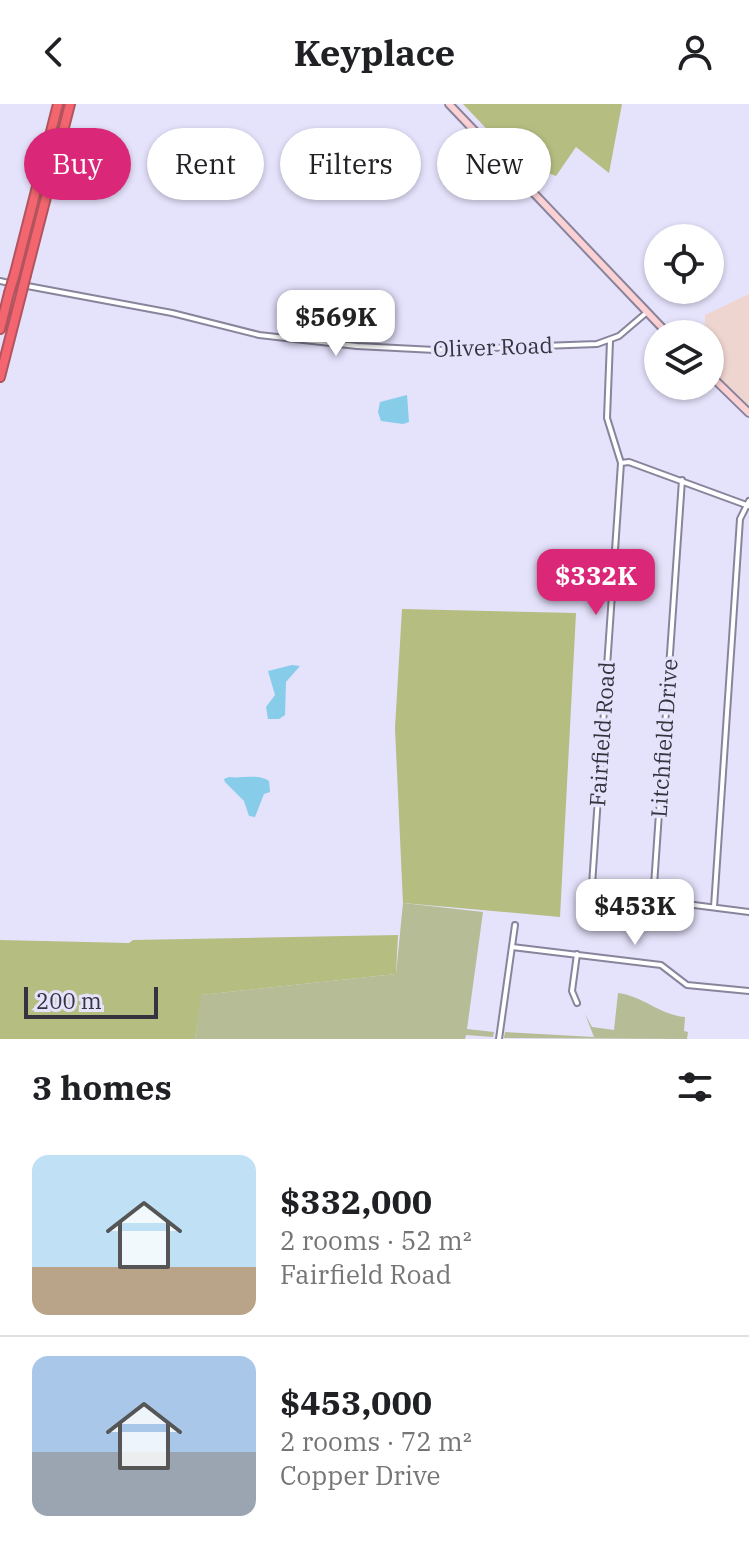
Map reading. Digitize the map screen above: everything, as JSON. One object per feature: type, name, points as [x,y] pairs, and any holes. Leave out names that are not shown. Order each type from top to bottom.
[{"type":"highway","points":[[0,329],[58,104]]},
{"type":"highway","points":[[0,377],[70,104]]},
{"type":"street","points":[[449,104],[653,320]]},
{"type":"street","name":"Oliver Road","points":[[0,281],[130,305],[259,335],[357,346],[435,350],[610,341]]},
{"type":"street","points":[[610,341],[646,313]]},
{"type":"street","name":"Fairfield Road","points":[[610,341],[607,418],[621,463],[596,817],[594,890],[653,900]]},
{"type":"street","points":[[724,389],[749,413]]},
{"type":"street","points":[[621,463],[629,462],[748,504],[740,519],[714,908]]},
{"type":"street","name":"Litchfield Drive","points":[[653,900],[682,480]]},
{"type":"street","points":[[653,900],[749,912]]},
{"type":"street","points":[[499,1039],[515,925]]},
{"type":"street","points":[[512,947],[661,965],[687,985],[749,991]]},
{"type":"street","points":[[577,954],[572,991],[577,1003]]},
{"type":"shaded area","points":[[749,294],[749,411],[724,387],[724,320],[705,320],[705,315]]},
{"type":"green space","points":[[463,104],[622,104],[609,173],[576,147],[556,176],[551,174],[551,128],[486,128]]},
{"type":"green space","points":[[402,609],[576,613],[560,917],[403,903],[395,728]]},
{"type":"green space","points":[[403,903],[483,912],[467,1029],[494,1032],[493,1037],[195,1039],[200,995],[396,974]]},
{"type":"green space","points":[[398,935],[396,974],[201,995],[195,1039],[0,1039],[0,940],[129,943],[133,940]]},
{"type":"green space","points":[[618,993],[685,1017],[687,1039],[504,1038],[505,1032],[594,1037],[585,1014],[592,1027],[614,1030]]},
{"type":"water","points":[[407,395],[409,422],[381,421],[378,412],[380,402]]},
{"type":"water","points":[[300,666],[286,682],[285,715],[279,719],[268,719],[266,707],[275,695],[268,671]]},
{"type":"water","points":[[254,777],[269,781],[270,792],[264,794],[255,817],[249,816],[244,801],[225,782],[224,779]]}]
